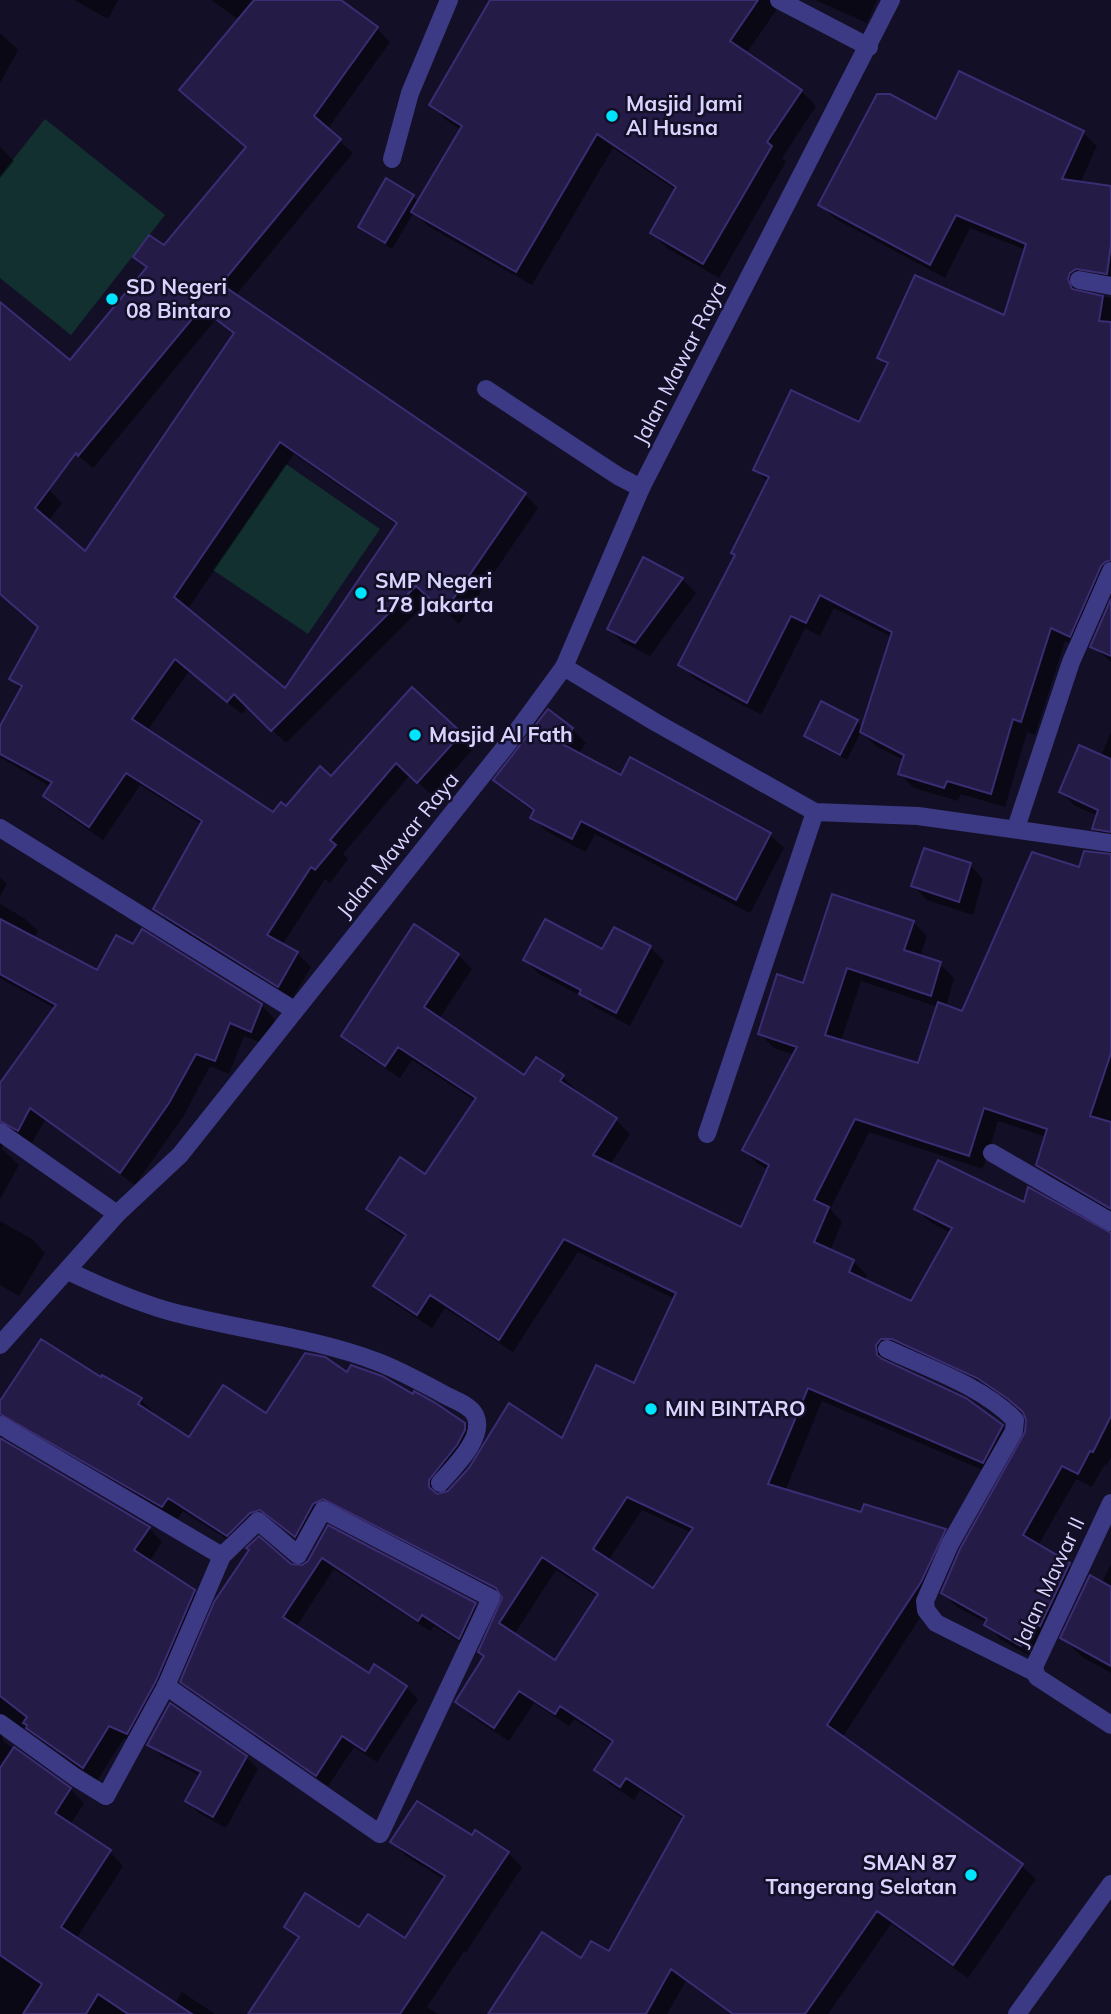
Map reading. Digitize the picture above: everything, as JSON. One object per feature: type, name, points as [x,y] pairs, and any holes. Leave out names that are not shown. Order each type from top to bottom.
[{"type":"street","points":[[392,159],[414,80],[449,0]]},
{"type":"street","points":[[779,0],[869,47]]},
{"type":"street","name":"Jalan Mawar Raya","points":[[0,1345],[117,1214],[180,1155],[509,742],[564,667],[641,488],[891,0]]},
{"type":"street","points":[[1079,280],[1111,286]]},
{"type":"street","points":[[486,389],[618,476],[641,488]]},
{"type":"street","points":[[1016,828],[1072,662],[1111,572]]},
{"type":"street","points":[[564,667],[655,722],[815,812],[918,816],[1111,843]]},
{"type":"street","points":[[707,1134],[815,812]]},
{"type":"street","points":[[0,828],[294,1010]]},
{"type":"street","points":[[0,1132],[117,1214]]},
{"type":"street","points":[[992,1153],[1111,1222]]},
{"type":"street","points":[[68,1271],[110,1291],[172,1311],[332,1348],[377,1362],[467,1407],[475,1415],[477,1425],[473,1443],[440,1483]]},
{"type":"street","points":[[887,1349],[966,1386],[1003,1407],[1015,1420],[1014,1431],[950,1544],[925,1601],[926,1610],[936,1623],[1034,1672]]},
{"type":"street","points":[[0,1425],[222,1556]]},
{"type":"street","name":"Jalan Mawar II","points":[[1111,1503],[1034,1672],[1037,1677],[1111,1725]]},
{"type":"street","points":[[0,1723],[106,1796],[166,1686],[222,1556],[258,1521],[298,1555],[323,1510],[491,1598],[390,1818],[380,1834],[166,1686]]},
{"type":"street","points":[[1017,2014],[1111,1884]]},
{"type":"green space","points":[[45,119],[165,215],[71,335],[0,278],[0,176]]},
{"type":"green space","points":[[286,464],[380,529],[308,634],[213,570]]},
{"type":"building","points":[[254,0],[341,0],[378,27],[314,116],[341,139],[221,284],[526,493],[444,612],[416,586],[271,731],[234,694],[227,702],[175,659],[132,719],[273,812],[281,802],[286,806],[320,766],[331,776],[412,687],[462,733],[417,783],[396,763],[330,840],[336,845],[315,870],[311,867],[267,935],[298,952],[278,987],[153,909],[202,821],[126,773],[89,827],[43,796],[52,782],[0,754],[0,726],[22,686],[9,679],[38,627],[0,594],[0,302],[70,360],[147,267],[133,257],[149,235],[164,245],[246,147],[179,90]],"holes":[[[201,308],[234,333],[85,551],[35,508],[76,453],[78,456]],[[280,442],[397,523],[285,688],[174,597]]]},
{"type":"building","points":[[490,0],[758,0],[730,41],[802,90],[767,142],[772,146],[703,264],[650,233],[676,187],[597,134],[516,272],[411,212],[462,126],[429,105]]},
{"type":"building","points":[[959,71],[1084,131],[1062,179],[1111,186],[1111,244],[1107,274],[1076,269],[1070,273],[1068,279],[1072,289],[1103,296],[1099,321],[1111,322],[1111,560],[1101,566],[1070,637],[1051,628],[1021,722],[1013,719],[991,794],[947,781],[944,788],[898,774],[904,755],[860,732],[892,632],[820,595],[806,623],[791,616],[747,703],[678,665],[735,555],[731,553],[769,477],[753,470],[791,390],[859,422],[888,363],[877,358],[915,275],[1004,315],[1026,244],[956,215],[930,265],[818,205],[877,94],[890,94],[936,119]]},
{"type":"building","points":[[386,178],[414,195],[385,243],[358,227]]},
{"type":"building","points":[[643,557],[683,578],[635,643],[607,629]]},
{"type":"building","points":[[1111,599],[1111,656],[1090,647]]},
{"type":"building","points":[[821,701],[858,720],[840,755],[804,736]]},
{"type":"building","points":[[548,709],[573,728],[562,744],[621,775],[630,757],[771,833],[736,900],[581,821],[572,839],[530,818],[534,810],[493,780]]},
{"type":"building","points":[[1079,745],[1111,759],[1111,832],[1092,829],[1098,810],[1059,792]]},
{"type":"building","points":[[924,848],[971,863],[959,902],[911,886]]},
{"type":"building","points":[[1084,851],[1111,854],[1111,1053],[1090,1116],[1111,1122],[1111,1209],[1036,1165],[1047,1129],[984,1108],[969,1156],[855,1119],[814,1200],[829,1207],[814,1242],[854,1260],[849,1272],[911,1301],[952,1228],[914,1209],[938,1160],[1024,1202],[1028,1187],[1111,1233],[1111,1416],[1093,1452],[1090,1451],[1078,1474],[1062,1466],[1023,1535],[1070,1563],[1040,1626],[1035,1623],[1021,1646],[984,1625],[987,1619],[941,1593],[960,1549],[1025,1432],[1026,1420],[1023,1412],[977,1378],[892,1339],[881,1339],[876,1345],[877,1355],[882,1359],[966,1398],[1003,1425],[983,1463],[808,1388],[768,1484],[861,1512],[864,1504],[946,1529],[921,1582],[827,1725],[1023,1864],[953,1965],[877,1911],[805,2014],[733,2014],[671,1969],[646,2014],[488,2014],[542,1932],[581,1958],[591,1941],[609,1951],[684,1816],[626,1778],[620,1787],[594,1770],[613,1741],[560,1706],[555,1714],[519,1691],[494,1728],[455,1702],[484,1656],[478,1652],[502,1598],[496,1588],[323,1499],[313,1504],[295,1537],[260,1510],[250,1513],[227,1536],[168,1498],[162,1507],[0,1414],[0,1401],[41,1339],[101,1377],[102,1375],[142,1398],[138,1404],[189,1437],[223,1385],[266,1413],[305,1353],[325,1357],[347,1372],[351,1365],[382,1376],[413,1394],[414,1391],[434,1402],[465,1423],[465,1430],[457,1445],[429,1480],[429,1487],[437,1494],[448,1491],[469,1468],[509,1403],[562,1438],[596,1365],[634,1383],[676,1293],[564,1239],[499,1340],[430,1295],[417,1315],[373,1286],[406,1235],[366,1209],[400,1157],[425,1174],[476,1098],[398,1047],[385,1066],[341,1036],[414,924],[459,954],[424,1007],[524,1075],[536,1057],[564,1075],[560,1081],[617,1118],[593,1155],[741,1227],[769,1165],[742,1150],[797,1047],[758,1034],[777,974],[803,983],[832,894],[914,921],[904,950],[941,962],[931,996],[847,968],[825,1035],[918,1063],[938,1002],[962,1011],[1032,852],[1079,867]],"holes":[[[627,1497],[693,1528],[653,1588],[593,1549]],[[542,1557],[598,1594],[555,1660],[499,1623]]]},
{"type":"building","points":[[0,919],[97,970],[116,935],[133,944],[142,929],[262,1004],[251,1032],[230,1023],[215,1061],[196,1054],[169,1103],[120,1173],[30,1108],[18,1131],[0,1121],[0,1083],[56,1005],[0,974]]},
{"type":"building","points":[[545,919],[602,949],[614,927],[651,946],[616,1013],[579,994],[581,990],[523,960]]},
{"type":"building","points":[[0,1438],[150,1527],[134,1550],[195,1590],[156,1681],[127,1734],[109,1726],[83,1768],[26,1728],[27,1725],[23,1723],[27,1717],[0,1696]]},
{"type":"building","points":[[328,1525],[476,1603],[459,1639],[422,1615],[418,1621],[322,1558],[283,1617],[369,1673],[374,1664],[407,1686],[365,1751],[342,1736],[316,1776],[180,1682],[214,1602],[249,1550],[246,1548],[259,1536],[291,1564],[302,1565],[308,1561]]},
{"type":"building","points":[[1090,1575],[1111,1587],[1111,1666],[1060,1638]]},
{"type":"building","points":[[170,1703],[247,1756],[213,1817],[185,1801],[201,1772],[147,1745]]},
{"type":"building","points":[[14,1747],[71,1788],[55,1813],[111,1850],[61,1927],[192,2014],[128,2014],[98,1994],[86,2014],[23,2014],[42,1984],[0,1955],[0,1768]]},
{"type":"building","points":[[417,1801],[472,1835],[475,1830],[509,1852],[400,2014],[248,2014],[299,1937],[284,1927],[305,1893],[359,1927],[368,1914],[405,1938],[445,1876],[390,1842]]},
{"type":"place","name":"Masjid Jami Al Husna","points":[[612,116]]},
{"type":"place","name":"SD Negeri 08 Bintaro","points":[[112,299]]},
{"type":"place","name":"SMP Negeri 178 Jakarta","points":[[361,593]]},
{"type":"place","name":"Masjid Al Fath","points":[[415,735]]},
{"type":"place","name":"MIN BINTARO","points":[[651,1409]]},
{"type":"place","name":"SMAN 87 Tangerang Selatan","points":[[971,1875]]}]
